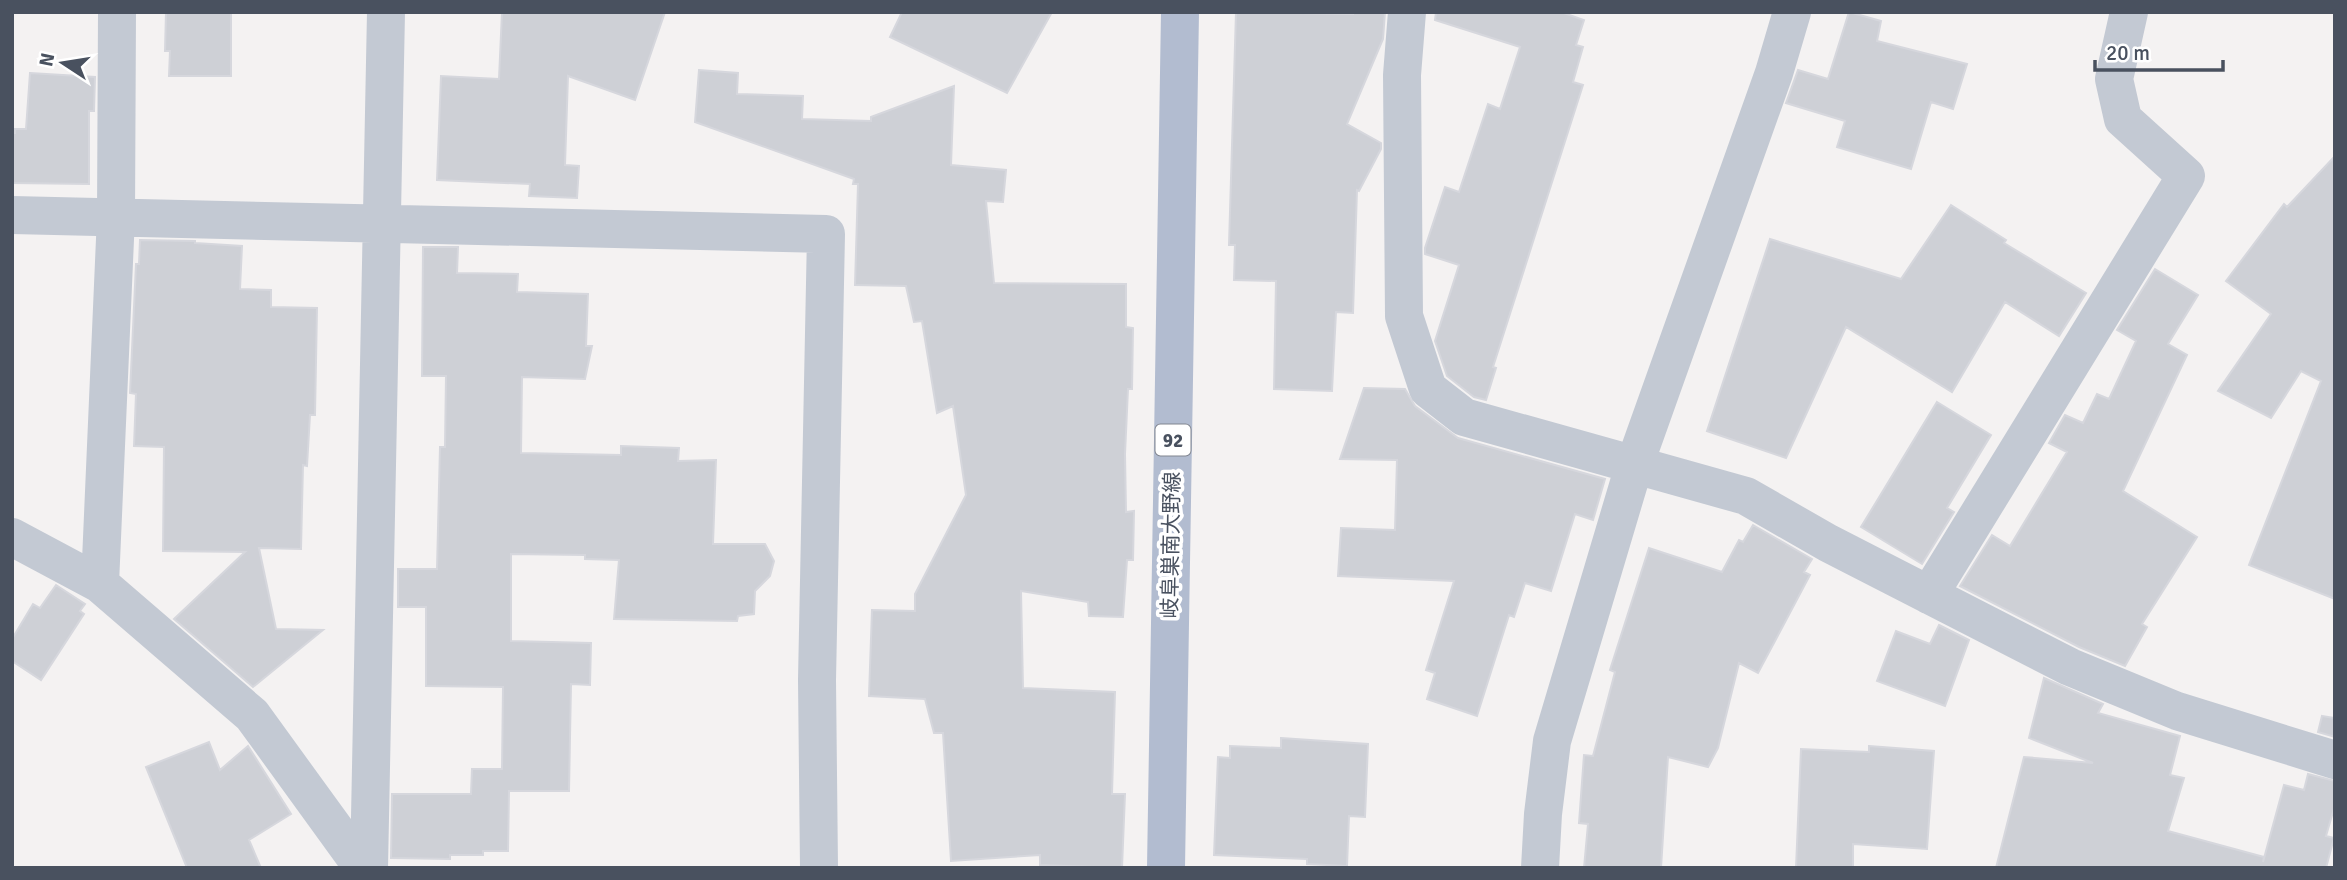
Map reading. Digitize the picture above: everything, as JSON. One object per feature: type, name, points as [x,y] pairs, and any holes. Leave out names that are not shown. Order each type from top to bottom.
[{"type":"main road","name":"岐阜巣南大野線","points":[[1166,868],[1180,12]]},
{"type":"street","points":[[100,584],[116,216],[117,12]]},
{"type":"street","points":[[369,868],[386,12]]},
{"type":"street","points":[[1407,12],[1402,75],[1404,316],[1429,389],[1464,417],[1746,496],[1828,543],[2070,667],[2177,711],[2335,760]]},
{"type":"street","points":[[1540,868],[1552,741],[1634,466],[1770,86],[1792,12]]},
{"type":"street","points":[[1928,595],[2186,176],[2123,119],[2114,79],[2129,12]]},
{"type":"street","points":[[12,215],[826,234],[817,680],[819,868]]},
{"type":"street","points":[[12,537],[100,584],[252,715],[363,868]]},
{"type":"building","points":[[166,12],[231,12],[231,76],[169,76],[170,51],[165,51]]},
{"type":"building","points":[[502,12],[665,12],[635,100],[568,76],[565,165],[579,166],[577,198],[529,196],[530,184],[437,180],[441,76],[499,79]]},
{"type":"building","points":[[902,12],[1052,12],[1007,93],[890,37]]},
{"type":"building","points":[[1236,12],[1385,12],[1383,39],[1347,124],[1381,143],[1381,149],[1359,191],[1357,190],[1353,313],[1336,312],[1332,391],[1274,389],[1276,281],[1234,280],[1235,245],[1229,245]]},
{"type":"building","points":[[1436,12],[1561,12],[1584,20],[1576,45],[1583,47],[1573,82],[1583,85],[1493,367],[1496,368],[1486,400],[1474,397],[1447,376],[1435,341],[1459,265],[1425,254],[1425,248],[1445,187],[1459,192],[1488,104],[1500,109],[1520,47],[1435,20]]},
{"type":"building","points":[[1849,12],[1881,21],[1877,41],[1967,64],[1953,109],[1931,102],[1911,169],[1837,147],[1845,121],[1786,103],[1798,70],[1828,79]]},
{"type":"building","points":[[699,70],[738,73],[737,94],[803,96],[802,119],[871,121],[871,117],[954,86],[951,165],[1006,170],[1003,202],[986,201],[994,283],[1126,284],[1126,327],[1133,328],[1132,389],[1128,389],[1125,454],[1126,512],[1134,511],[1133,560],[1127,560],[1123,617],[1089,616],[1088,602],[1021,591],[1023,688],[1115,692],[1112,794],[1125,794],[1122,868],[1040,865],[1040,855],[951,861],[943,733],[934,733],[925,699],[869,696],[872,610],[915,611],[915,594],[966,495],[953,406],[937,413],[922,321],[914,322],[906,286],[855,285],[858,184],[853,184],[854,179],[695,122]]},
{"type":"building","points":[[30,73],[95,77],[94,111],[89,111],[89,184],[12,183],[12,133],[15,133],[15,129],[26,129]]},
{"type":"building","points":[[2335,156],[2335,599],[2249,565],[2321,381],[2301,371],[2271,418],[2218,391],[2271,314],[2226,281],[2284,204],[2287,207]]},
{"type":"building","points":[[1951,205],[2006,240],[2004,243],[2086,293],[2059,336],[2005,302],[1952,392],[1846,327],[1786,458],[1707,431],[1770,239],[1901,279]]},
{"type":"building","points":[[140,240],[195,241],[242,246],[240,289],[271,290],[271,307],[317,308],[315,415],[310,415],[307,466],[303,465],[301,549],[259,548],[276,629],[323,630],[253,687],[174,619],[245,552],[163,551],[164,447],[134,446],[136,394],[130,393],[136,264],[139,264]]},
{"type":"building","points":[[423,247],[458,247],[457,273],[518,274],[517,292],[588,294],[586,346],[592,346],[585,379],[522,377],[521,453],[621,455],[621,446],[679,448],[678,461],[716,460],[713,544],[765,544],[774,561],[770,576],[755,591],[754,614],[738,616],[737,621],[614,619],[619,560],[585,559],[585,555],[511,554],[511,641],[591,643],[590,685],[571,684],[569,791],[509,791],[508,851],[483,851],[483,855],[450,855],[450,859],[391,858],[392,794],[471,794],[472,769],[502,769],[503,687],[426,686],[426,607],[398,607],[398,569],[437,569],[440,447],[445,447],[446,376],[422,376]]},
{"type":"building","points":[[2155,269],[2198,295],[2168,344],[2187,355],[2123,491],[2197,537],[2142,624],[2147,627],[2125,666],[2079,647],[1960,586],[1992,535],[2010,546],[2067,452],[2049,443],[2065,415],[2083,423],[2097,394],[2109,399],[2136,341],[2117,330]]},
{"type":"building","points":[[1364,388],[1405,389],[1415,406],[1458,438],[1605,479],[1593,520],[1575,514],[1551,591],[1525,583],[1514,617],[1509,615],[1477,716],[1427,699],[1435,673],[1426,670],[1454,581],[1338,576],[1341,528],[1395,530],[1397,460],[1340,459]]},
{"type":"building","points":[[1937,402],[1991,435],[1947,508],[1954,512],[1922,564],[1861,527]]},
{"type":"building","points":[[1753,525],[1812,559],[1804,572],[1810,575],[1758,673],[1739,663],[1718,748],[1708,767],[1668,757],[1661,868],[1584,868],[1588,824],[1579,823],[1584,755],[1593,756],[1615,672],[1610,670],[1649,548],[1722,572],[1739,540],[1743,542]]},
{"type":"building","points":[[56,585],[85,604],[80,611],[84,614],[41,680],[12,661],[12,639],[33,604],[40,608]]},
{"type":"building","points":[[1939,625],[1969,640],[1945,706],[1877,681],[1896,631],[1930,644]]},
{"type":"building","points":[[2044,678],[2103,704],[2098,713],[2180,736],[2170,775],[2184,778],[2168,831],[2264,857],[2263,862],[2284,785],[2304,790],[2308,774],[2335,781],[2335,805],[2326,836],[2334,838],[2326,868],[1996,868],[2024,757],[2093,763],[2029,738]]},
{"type":"building","points":[[2322,716],[2335,718],[2335,737],[2318,732]]},
{"type":"building","points":[[1281,738],[1368,744],[1365,817],[1349,816],[1347,866],[1307,864],[1307,859],[1214,855],[1218,757],[1230,758],[1230,746],[1281,748]]},
{"type":"building","points":[[209,742],[220,770],[248,746],[291,814],[249,840],[261,868],[187,868],[146,767]]},
{"type":"building","points":[[1869,746],[1934,751],[1927,849],[1853,844],[1853,868],[1796,868],[1801,749],[1869,752]]}]
